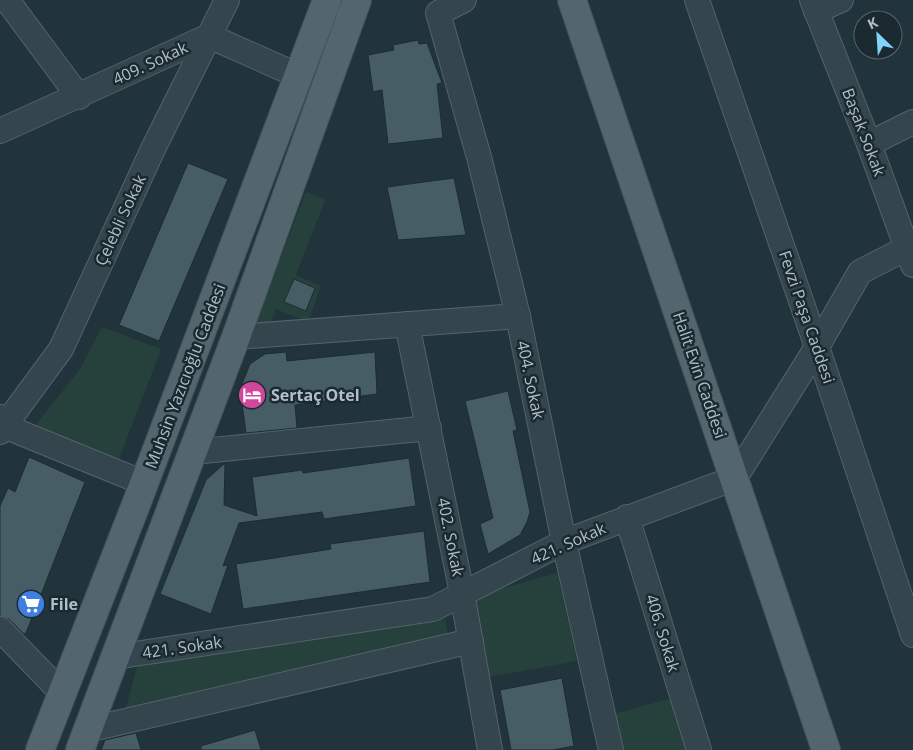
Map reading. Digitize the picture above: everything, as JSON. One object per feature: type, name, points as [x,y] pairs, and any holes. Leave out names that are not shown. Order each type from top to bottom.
[{"type":"main road","name":"Muhsin Yazıcıoğlu Caddesi","points":[[40,750],[144,483],[327,0]]},
{"type":"main road","name":"Muhsin Yazıcıoğlu Caddesi","points":[[84,740],[236,337],[357,0]]},
{"type":"main road","name":"Halit Evin Caddesi","points":[[572,0],[826,750]]},
{"type":"street","points":[[7,0],[78,97]]},
{"type":"street","name":"Çelebli Sokak","points":[[1,425],[61,349],[153,149],[227,0]]},
{"type":"street","name":"404. Sokak","points":[[464,0],[438,13],[479,157],[518,316],[564,542],[611,750]]},
{"type":"street","name":"Fevzi Paşa Caddesi","points":[[698,0],[913,635]]},
{"type":"street","points":[[814,6],[841,0]]},
{"type":"street","name":"Başak Sokak","points":[[814,6],[869,144],[910,257]]},
{"type":"street","points":[[209,36],[299,76]]},
{"type":"street","name":"409. Sokak","points":[[0,131],[209,36]]},
{"type":"street","points":[[869,144],[913,122]]},
{"type":"street","points":[[735,478],[817,347],[860,272],[910,257]]},
{"type":"street","points":[[236,337],[518,316]]},
{"type":"street","name":"402. Sokak","points":[[407,324],[462,593],[490,750]]},
{"type":"street","points":[[1,425],[144,483]]},
{"type":"street","points":[[193,452],[429,428]]},
{"type":"street","name":"421. Sokak","points":[[115,657],[432,609],[564,542],[735,478]]},
{"type":"street","name":"406. Sokak","points":[[627,517],[699,750]]},
{"type":"street","points":[[0,629],[62,693]]},
{"type":"street","points":[[84,740],[471,640]]},
{"type":"green space","points":[[306,192],[325,200],[296,275],[321,286],[308,322],[276,309],[268,330],[259,329],[256,322]]},
{"type":"green space","points":[[102,327],[161,349],[119,459],[34,427],[80,369]]},
{"type":"green space","points":[[557,573],[577,661],[483,678],[471,597]]},
{"type":"green space","points":[[445,619],[449,639],[124,715],[139,660]]},
{"type":"green space","points":[[676,697],[692,750],[619,750],[610,715]]},
{"type":"building","points":[[418,40],[419,44],[427,43],[442,83],[437,84],[443,138],[388,144],[382,90],[373,92],[368,55],[394,50],[393,45]]},
{"type":"building","points":[[188,163],[228,179],[159,341],[119,325]]},
{"type":"building","points":[[454,178],[466,235],[398,240],[387,187]]},
{"type":"building","points":[[294,279],[315,288],[306,311],[284,302]]},
{"type":"building","points":[[286,352],[287,361],[375,352],[377,394],[295,405],[297,428],[246,433],[240,389],[250,364],[265,354]]},
{"type":"building","points":[[508,391],[517,430],[513,431],[530,512],[520,535],[488,554],[480,524],[493,518],[465,401]]},
{"type":"building","points":[[29,457],[85,482],[24,634],[9,619],[0,616],[0,506],[8,488],[15,492]]},
{"type":"building","points":[[409,458],[416,506],[324,519],[322,512],[239,523],[223,566],[228,565],[211,614],[160,594],[206,480],[225,463],[224,505],[257,516],[252,477],[302,470],[303,473]]},
{"type":"building","points":[[424,531],[430,582],[243,609],[236,564],[331,549],[330,544]]},
{"type":"building","points":[[562,678],[574,746],[553,750],[511,750],[500,690]]},
{"type":"building","points":[[255,730],[261,750],[201,750],[201,746]]},
{"type":"building","points":[[136,733],[141,750],[101,750],[105,740]]},
{"type":"place","name":"Sertaç Otel","points":[[252,395]]},
{"type":"place","name":"File","points":[[31,604]]}]
